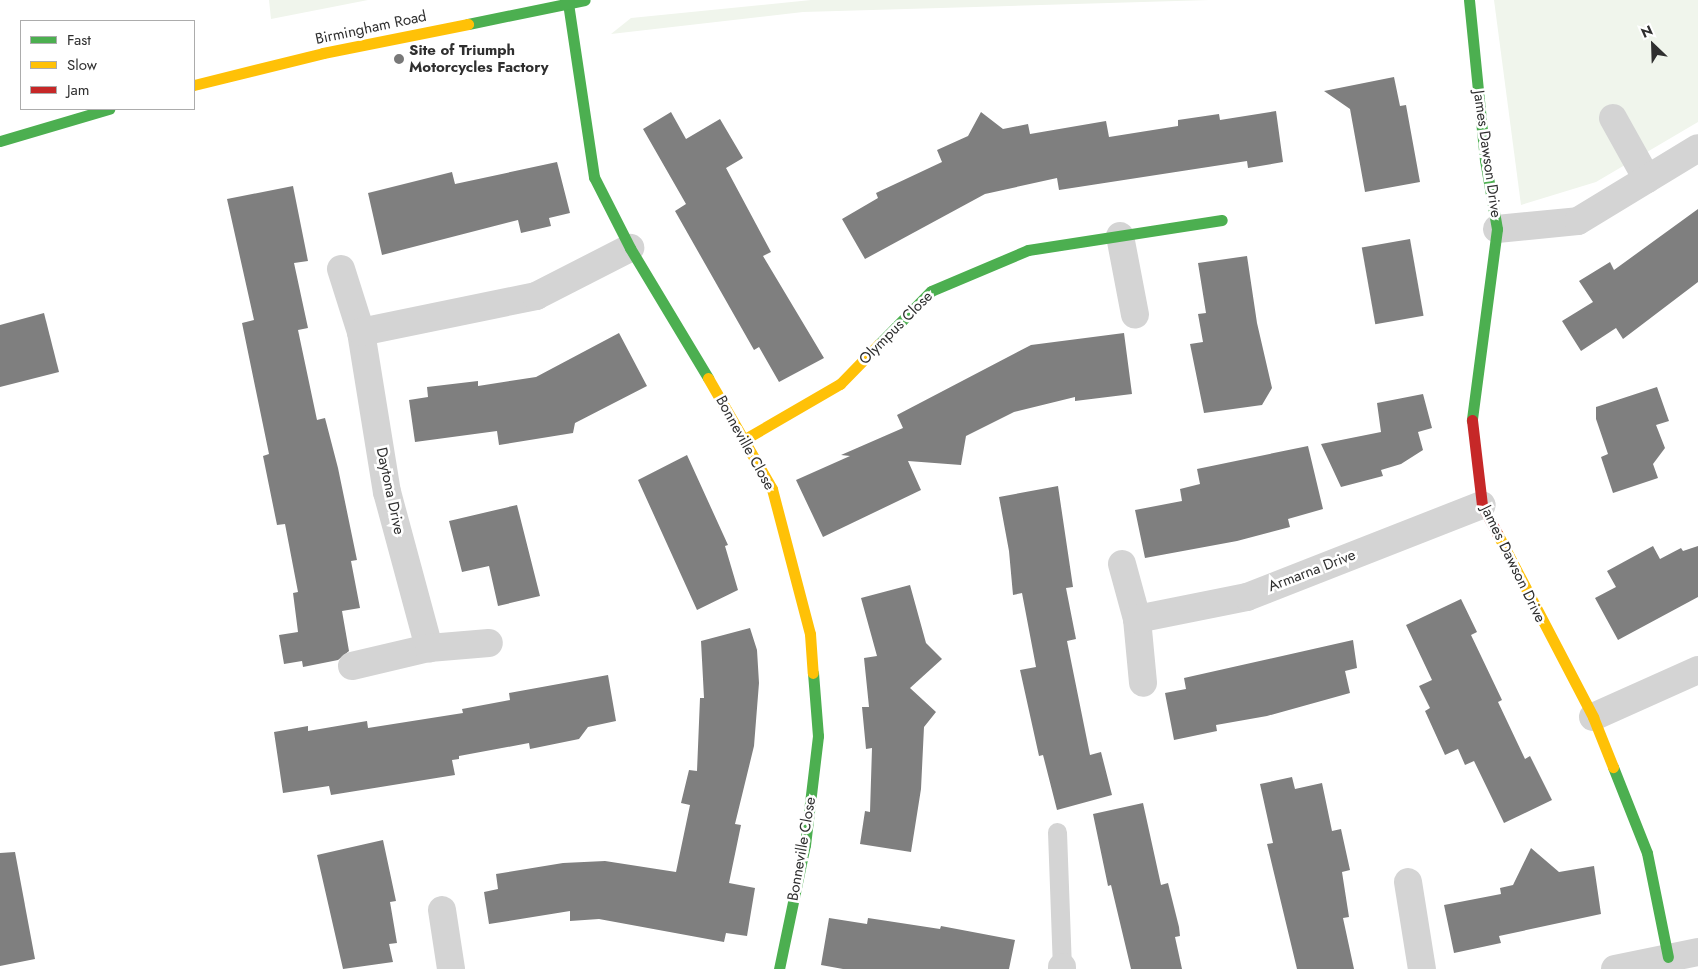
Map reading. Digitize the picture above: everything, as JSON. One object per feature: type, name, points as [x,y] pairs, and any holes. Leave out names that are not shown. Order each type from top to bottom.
[{"type":"street","name":"Birmingham Road","points":[[195,86],[323,53],[584,0]]},
{"type":"street","name":"James Dawson Drive","points":[[1469,0],[1485,160],[1496,229],[1471,428],[1482,505],[1593,717],[1647,853],[1668,957]]},
{"type":"street","name":"Bonneville Close","points":[[568,3],[594,177],[630,248],[745,439],[772,489],[810,634],[818,736],[805,845],[780,969]]},
{"type":"street","points":[[0,140],[105,110]]},
{"type":"street","points":[[1613,118],[1646,179]]},
{"type":"street","points":[[1496,229],[1578,221],[1698,148]]},
{"type":"street","name":"Olympus Close","points":[[745,439],[840,384],[931,291],[1028,250],[1222,220]]},
{"type":"street","points":[[1120,236],[1135,315]]},
{"type":"street","points":[[361,332],[536,296],[630,248]]},
{"type":"street","name":"Daytona Drive","points":[[341,269],[361,332],[387,492],[429,648]]},
{"type":"street","name":"Armarna Drive","points":[[1137,620],[1247,597],[1482,505]]},
{"type":"street","points":[[1122,564],[1137,620],[1143,683]]},
{"type":"street","points":[[352,666],[429,648],[489,643]]},
{"type":"street","points":[[1593,717],[1698,670]]},
{"type":"street","points":[[1408,882],[1422,969]]},
{"type":"street","points":[[442,910],[451,969]]},
{"type":"street","points":[[1615,969],[1698,952]]},
{"type":"lane","points":[[1057,832],[1062,968]]},
{"type":"shaded area","points":[[269,0],[368,0],[271,19]]},
{"type":"shaded area","points":[[811,0],[1210,0],[803,12],[611,34],[631,18]]},
{"type":"shaded area","points":[[1494,0],[1698,0],[1698,122],[1596,182],[1521,205]]},
{"type":"building","points":[[1394,77],[1400,106],[1406,105],[1420,182],[1365,192],[1350,109],[1324,91]]},
{"type":"building","points":[[1276,111],[1283,162],[1248,168],[1247,161],[1059,190],[1057,178],[985,194],[865,259],[842,219],[878,198],[876,193],[942,162],[937,150],[968,136],[981,112],[1003,129],[1028,124],[1030,134],[1106,121],[1109,137],[1178,126],[1178,120],[1219,114],[1220,120]]},
{"type":"building","points":[[671,112],[686,139],[720,119],[743,158],[726,168],[771,252],[763,256],[824,358],[779,382],[759,347],[754,350],[675,211],[686,204],[643,129]]},
{"type":"building","points":[[557,162],[570,213],[549,218],[551,226],[521,233],[518,220],[382,255],[368,193],[452,172],[455,184]]},
{"type":"building","points":[[293,186],[308,261],[294,263],[308,328],[298,330],[317,420],[325,418],[338,468],[357,560],[351,561],[360,608],[342,611],[349,651],[338,660],[303,667],[302,661],[284,664],[279,635],[298,632],[293,593],[298,592],[285,524],[277,525],[263,456],[269,454],[242,323],[254,320],[227,199]]},
{"type":"building","points":[[1698,209],[1698,282],[1623,339],[1616,328],[1581,351],[1562,321],[1593,302],[1579,281],[1610,262],[1614,270]]},
{"type":"building","points":[[1410,239],[1424,316],[1375,324],[1362,248]]},
{"type":"building","points":[[1247,256],[1257,323],[1272,388],[1262,405],[1204,413],[1190,344],[1203,342],[1198,314],[1206,313],[1198,263]]},
{"type":"building","points":[[44,313],[59,372],[0,387],[0,325]]},
{"type":"building","points":[[619,333],[647,386],[575,423],[573,433],[499,445],[497,431],[415,442],[409,400],[428,397],[427,387],[478,381],[478,386],[536,377]]},
{"type":"building","points":[[1124,333],[1132,394],[1075,401],[1075,397],[1014,412],[966,436],[961,465],[908,461],[921,490],[823,537],[796,480],[850,456],[841,455],[903,428],[897,415],[1031,345]]},
{"type":"building","points":[[1657,387],[1669,421],[1656,425],[1665,448],[1653,464],[1658,478],[1613,493],[1601,457],[1608,454],[1596,419],[1596,407]]},
{"type":"building","points":[[1423,394],[1432,428],[1418,432],[1423,450],[1401,464],[1381,470],[1383,476],[1341,487],[1321,444],[1381,432],[1377,403]]},
{"type":"building","points":[[1308,446],[1323,509],[1288,519],[1290,527],[1237,541],[1145,558],[1135,510],[1182,501],[1180,489],[1200,484],[1197,469]]},
{"type":"building","points":[[687,455],[728,545],[725,546],[738,590],[697,610],[638,480]]},
{"type":"building","points":[[1058,486],[1073,587],[1066,588],[1076,639],[1067,641],[1090,755],[1101,752],[1112,795],[1057,810],[1043,755],[1039,756],[1020,670],[1036,667],[1022,593],[1013,595],[1009,551],[999,497]]},
{"type":"building","points":[[517,505],[540,596],[498,606],[489,566],[462,572],[449,521]]},
{"type":"building","points":[[1653,546],[1660,559],[1681,548],[1683,551],[1698,546],[1698,597],[1618,640],[1595,598],[1616,587],[1607,571]]},
{"type":"building","points":[[910,585],[926,643],[942,659],[910,688],[936,712],[924,727],[921,789],[911,852],[860,844],[865,811],[870,812],[872,748],[866,749],[862,707],[869,707],[864,658],[877,656],[861,598]]},
{"type":"building","points":[[1461,599],[1477,632],[1471,635],[1502,700],[1498,702],[1525,759],[1530,756],[1552,800],[1504,823],[1474,761],[1465,765],[1458,749],[1445,755],[1425,711],[1430,708],[1419,686],[1432,680],[1406,625]]},
{"type":"building","points":[[750,628],[757,650],[759,683],[754,746],[735,824],[741,825],[729,883],[755,888],[747,936],[726,933],[724,942],[599,919],[570,921],[570,911],[489,924],[484,892],[498,889],[496,874],[563,863],[605,861],[676,872],[690,805],[681,803],[689,770],[697,771],[700,698],[704,698],[701,641]]},
{"type":"building","points":[[1353,640],[1357,668],[1345,671],[1350,693],[1267,716],[1216,725],[1217,731],[1174,740],[1165,693],[1186,689],[1184,678]]},
{"type":"building","points":[[608,675],[616,721],[588,727],[579,739],[530,749],[529,743],[459,756],[459,759],[452,760],[455,775],[331,795],[329,786],[283,793],[274,732],[308,726],[308,731],[367,721],[368,728],[463,713],[462,709],[510,700],[509,693]]},
{"type":"building","points":[[1292,777],[1295,789],[1322,783],[1332,831],[1341,829],[1350,870],[1342,872],[1349,917],[1343,918],[1354,969],[1297,969],[1267,844],[1273,843],[1260,784]]},
{"type":"building","points":[[1143,803],[1161,885],[1168,883],[1179,927],[1180,936],[1175,937],[1182,969],[1131,969],[1111,885],[1108,886],[1093,814]]},
{"type":"building","points":[[383,840],[396,901],[390,902],[397,943],[389,944],[393,962],[343,969],[317,855]]},
{"type":"building","points":[[1531,848],[1559,872],[1594,866],[1601,914],[1499,936],[1501,943],[1454,953],[1444,905],[1501,894],[1500,888],[1513,885]]},
{"type":"building","points":[[15,852],[35,959],[0,966],[0,853]]},
{"type":"building","points":[[829,918],[867,924],[868,918],[940,929],[941,926],[1015,940],[1009,969],[843,969],[821,965]]},
{"type":"traffic: fast","points":[[468,24],[585,0]]},
{"type":"traffic: fast","points":[[1469,0],[1485,160],[1497,229],[1472,420]]},
{"type":"traffic: fast","points":[[568,3],[594,177],[630,248],[708,378]]},
{"type":"traffic: fast","points":[[0,141],[106,110]]},
{"type":"traffic: fast","points":[[879,344],[931,291],[1028,250],[1222,220]]},
{"type":"traffic: fast","points":[[779,969],[805,845],[818,736],[813,673]]},
{"type":"traffic: fast","points":[[1613,767],[1647,853],[1668,957]]},
{"type":"traffic: slow","points":[[195,85],[323,53],[468,24]]},
{"type":"traffic: slow","points":[[745,439],[840,384],[879,344]]},
{"type":"traffic: slow","points":[[708,378],[772,489],[810,634],[813,673]]},
{"type":"traffic: slow","points":[[1497,533],[1593,717],[1613,767]]},
{"type":"traffic: jam","points":[[1472,420],[1482,505],[1497,533]]},
{"type":"place","name":"Site of Triumph Motorcycles Factory","points":[[399,59]]}]
